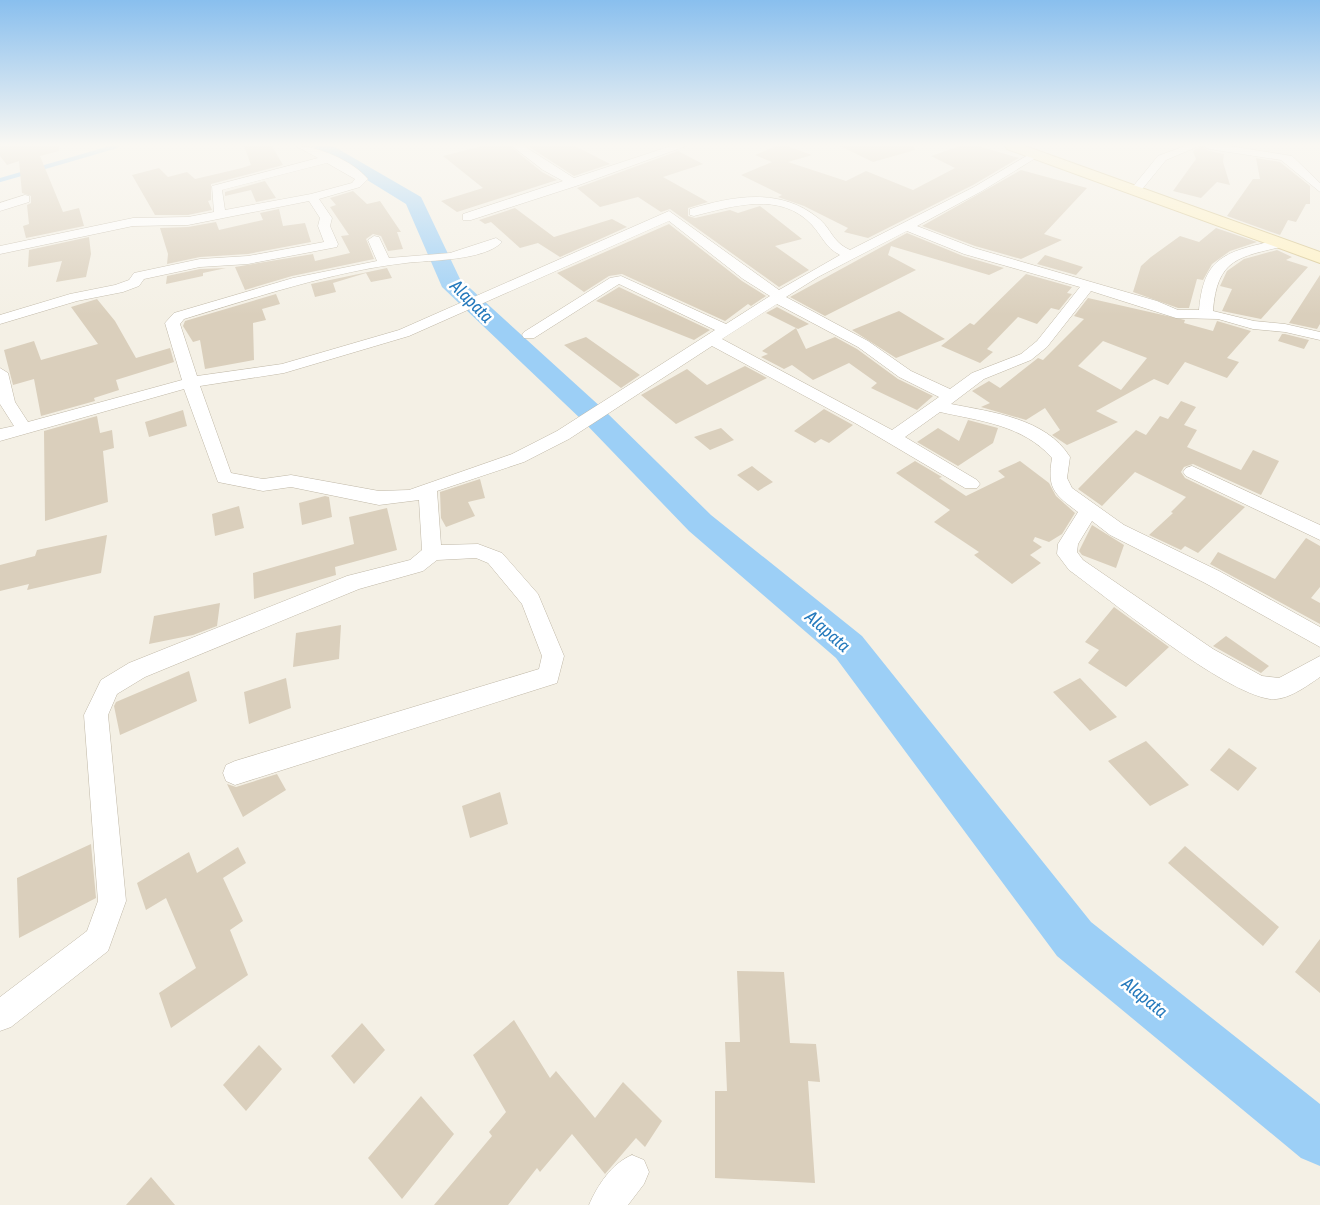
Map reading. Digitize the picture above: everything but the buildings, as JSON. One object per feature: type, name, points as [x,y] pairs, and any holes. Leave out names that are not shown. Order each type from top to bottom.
[{"type":"main road","points":[[1166,202],[1320,258]]},
{"type":"street","points":[[0,207],[15,202]]},
{"type":"street","points":[[218,202],[220,214]]},
{"type":"street","points":[[0,249],[133,222],[177,222],[284,202]]},
{"type":"street","points":[[0,320],[75,297],[118,289],[134,283],[139,276],[153,272],[200,263],[248,260],[332,244],[324,226],[326,218],[315,202]]},
{"type":"street","points":[[467,217],[514,202]]},
{"type":"street","points":[[694,212],[720,203],[730,202]]},
{"type":"street","points":[[781,202],[817,222],[830,243],[849,254]]},
{"type":"street","points":[[496,242],[451,257],[405,259],[298,281],[179,316],[172,323],[205,429],[224,478],[263,485],[291,481],[379,498],[412,496],[428,488],[518,458],[563,435],[849,254],[951,202]]},
{"type":"street","points":[[0,435],[192,382],[284,368],[404,333],[662,221],[669,215],[748,276],[779,297],[863,344],[943,401],[1027,428],[1054,447],[1061,457],[1059,483],[1064,492],[1117,530],[1212,577],[1320,638]]},
{"type":"street","points":[[904,225],[969,251],[1176,314],[1206,314],[1233,318],[1253,326],[1285,328],[1320,336]]},
{"type":"street","points":[[374,240],[385,264]]},
{"type":"street","points":[[1206,314],[1207,286],[1220,263],[1236,253],[1280,243]]},
{"type":"street","points":[[470,250],[489,258]]},
{"type":"street","points":[[529,335],[621,280],[720,335],[971,484]]},
{"type":"street","points":[[893,438],[978,376],[1019,361],[1042,344],[1088,286]]},
{"type":"street","points":[[0,373],[7,402],[24,428]]},
{"type":"street","points":[[1192,472],[1320,533]]},
{"type":"street","points":[[428,488],[432,553]]},
{"type":"street","points":[[1089,510],[1068,544],[1067,554],[1076,565],[1230,670],[1264,688],[1273,689],[1282,687],[1320,665]]},
{"type":"street","points":[[0,1016],[98,941],[112,901],[96,715],[109,687],[137,670],[354,582],[416,566],[432,553],[478,551],[495,558],[531,600],[553,656],[549,676],[235,773]]},
{"type":"street","points":[[606,1205],[632,1172]]},
{"type":"waterway","name":"Alapata","points":[[415,202],[450,282],[593,415],[700,523],[849,647],[1074,939],[1320,1139]]}]
